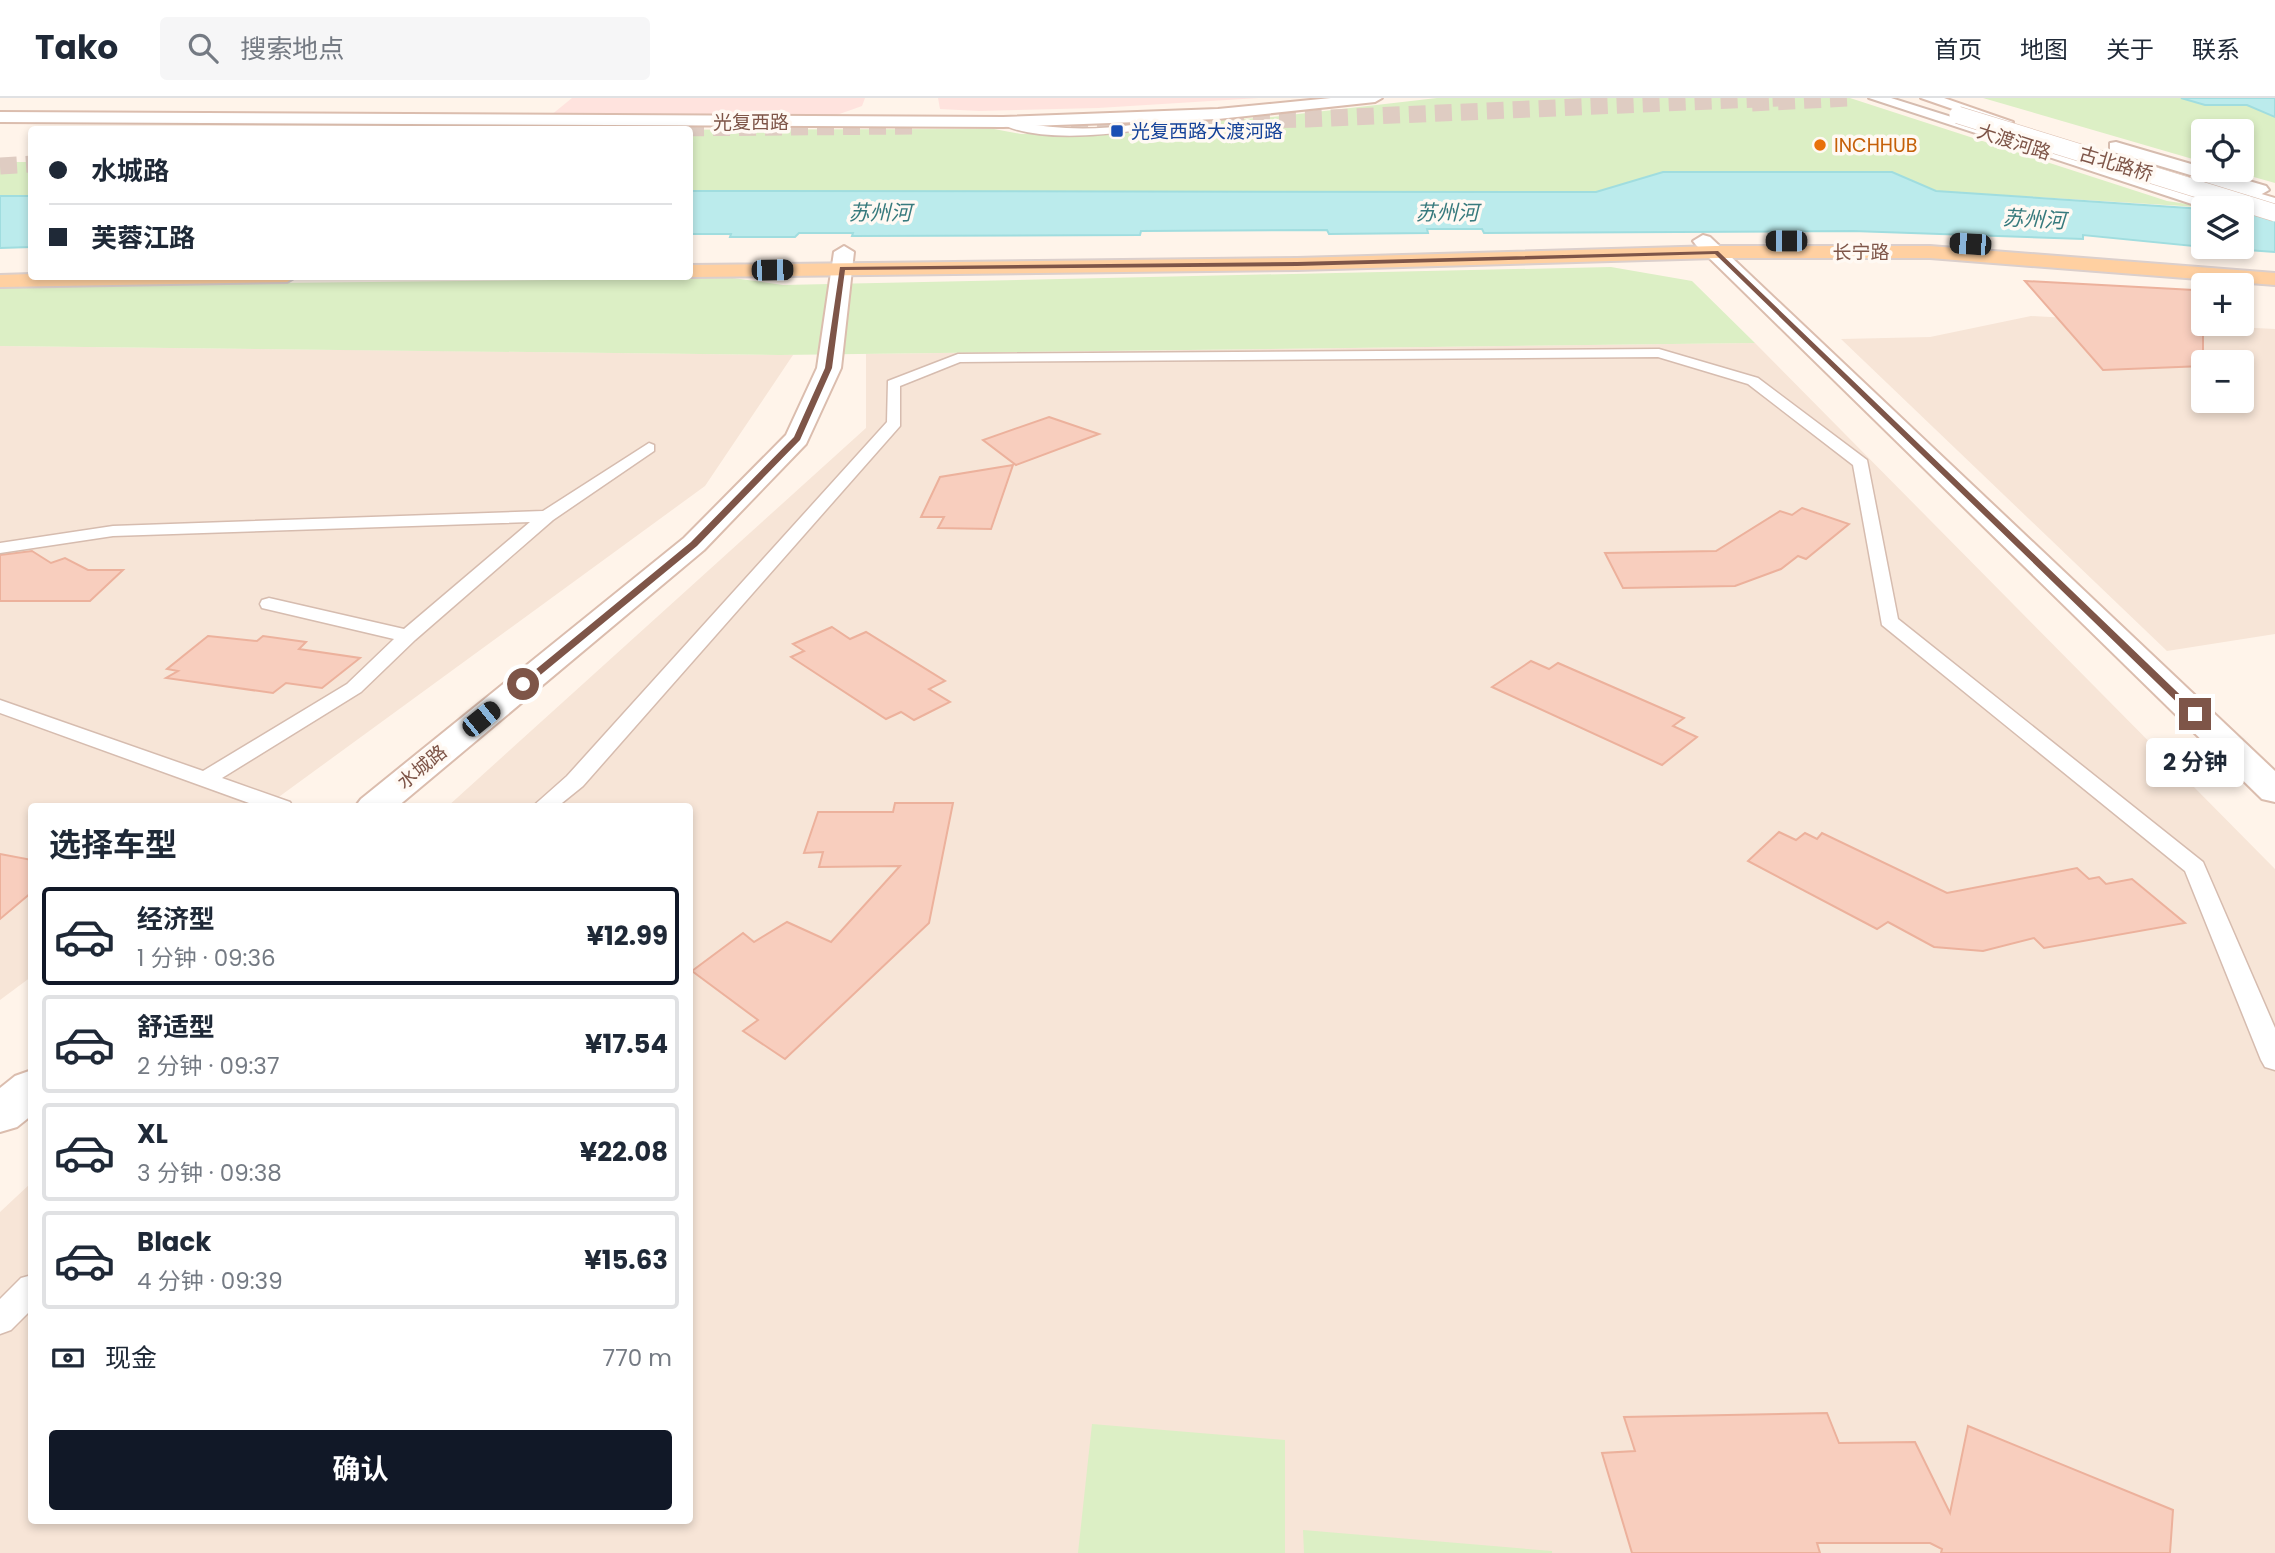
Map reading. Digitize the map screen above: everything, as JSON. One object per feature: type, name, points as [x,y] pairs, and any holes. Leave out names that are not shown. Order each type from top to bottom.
[{"type":"main road","name":"长宁路","points":[[693,254],[843,261],[1297,264],[1710,246],[1916,241],[2275,268]]},
{"type":"main road","name":"长宁路","points":[[1710,246],[1930,252],[2275,279]]},
{"type":"main road","name":"长宁路","points":[[693,271],[843,261]]},
{"type":"main road","points":[[0,264],[28,263]]},
{"type":"main road","points":[[0,281],[57,280]]},
{"type":"street","name":"光复西路","points":[[0,117],[1003,122],[1186,116],[1375,98]]},
{"type":"street","name":"大渡河路","points":[[1876,98],[2201,201],[2275,206]]},
{"type":"street","name":"大渡河路","points":[[1901,98],[1958,115]]},
{"type":"street","name":"大渡河路","points":[[1928,98],[1976,113]]},
{"type":"street","name":"大渡河路","points":[[1951,98],[2275,195]]},
{"type":"street","points":[[884,123],[889,106]]},
{"type":"street","name":"古北路桥","points":[[1976,113],[2275,206]]},
{"type":"street","name":"古北路桥","points":[[1958,115],[2275,213]]},
{"type":"street","points":[[1710,246],[2275,792]]},
{"type":"street","name":"水城路","points":[[379,803],[694,544],[797,438],[829,368],[843,261]]},
{"type":"street","points":[[0,1114],[28,1091]]},
{"type":"lane","points":[[548,803],[575,781],[895,423],[893,384],[958,358],[1659,353],[1753,381],[1861,463],[1889,621],[2195,867],[2275,1060]]},
{"type":"lane","points":[[206,779],[354,688],[408,636],[547,516],[649,448]]},
{"type":"lane","points":[[0,548],[113,531],[547,516]]},
{"type":"lane","points":[[269,604],[408,636]]},
{"type":"lane","points":[[0,706],[271,803]]},
{"type":"lane","points":[[0,1320],[28,1292]]},
{"type":"shaded area","points":[[572,98],[865,98],[862,106],[831,117],[550,116]]},
{"type":"shaded area","points":[[938,98],[1259,98],[1098,108],[979,111],[940,109]]},
{"type":"shaded area","points":[[2031,316],[2191,325],[2191,336],[2254,336],[2254,328],[2275,329],[2275,634],[2167,651],[1841,339],[1930,337]]},
{"type":"shaded area","points":[[1755,343],[2275,869],[2275,1553],[0,1553],[0,1212],[28,1186],[28,1524],[693,1524],[693,803],[451,803],[866,428],[866,354]]},
{"type":"shaded area","points":[[0,346],[793,355],[705,486],[270,803],[28,803],[28,979],[0,1000]]},
{"type":"green space","points":[[1437,98],[1850,98],[2191,207],[1936,191],[1892,172],[1663,172],[1596,192],[693,191],[693,130],[994,129],[1021,134],[1151,131],[1180,123],[1272,117]]},
{"type":"green space","points":[[1983,98],[2275,98],[2275,183],[2254,177],[2254,119],[2191,119],[2191,159]]},
{"type":"green space","points":[[0,162],[28,162],[28,196],[0,196]]},
{"type":"green space","points":[[1611,267],[1692,281],[1755,343],[779,355],[0,346],[0,286],[733,278],[783,285]]},
{"type":"green space","points":[[1092,1424],[1285,1440],[1285,1553],[1078,1553]]},
{"type":"green space","points":[[1303,1530],[1552,1551],[1552,1553],[1304,1553]]},
{"type":"water","points":[[2181,98],[2275,98],[2275,117],[2247,105],[2205,105]]},
{"type":"water","name":"苏州河","points":[[1663,172],[1892,172],[1936,191],[2191,208],[2191,246],[2083,235],[2083,239],[1853,231],[1484,233],[1482,229],[1427,229],[1428,233],[1329,234],[1327,230],[1141,231],[1140,235],[852,236],[853,233],[799,233],[795,237],[730,237],[731,234],[693,234],[693,191],[1596,192]]},
{"type":"water","points":[[0,196],[28,196],[28,247],[0,248]]},
{"type":"water","points":[[2254,213],[2275,215],[2275,252],[2254,250]]},
{"type":"building","points":[[2025,281],[2191,290],[2191,336],[2203,336],[2203,350],[2191,350],[2191,366],[2103,370]]},
{"type":"building","points":[[1049,417],[1099,434],[1016,465],[983,440]]},
{"type":"building","points":[[1013,465],[991,529],[938,528],[944,517],[921,517],[940,477]]},
{"type":"building","points":[[1802,508],[1849,524],[1806,559],[1798,556],[1781,569],[1735,586],[1623,588],[1605,553],[1716,551],[1780,511],[1792,515]]},
{"type":"building","points":[[32,551],[51,563],[65,558],[88,570],[123,570],[90,601],[0,601],[0,555]]},
{"type":"building","points":[[832,627],[850,639],[866,632],[945,681],[929,689],[950,702],[914,720],[901,712],[886,719],[791,657],[804,651],[793,644]]},
{"type":"building","points":[[208,636],[257,641],[263,636],[306,642],[299,649],[360,658],[322,688],[286,683],[273,693],[166,678],[178,671],[167,669]]},
{"type":"building","points":[[1531,661],[1549,669],[1558,663],[1684,718],[1673,726],[1697,737],[1662,765],[1492,687]]},
{"type":"building","points":[[895,803],[953,803],[929,923],[785,1059],[743,1031],[758,1020],[693,970],[743,933],[754,942],[787,922],[831,942],[900,866],[819,867],[823,852],[804,853],[818,812],[893,812]]},
{"type":"building","points":[[1779,832],[1796,840],[1805,833],[1817,839],[1822,833],[1947,893],[2077,868],[2089,879],[2099,877],[2106,884],[2132,879],[2185,923],[2044,948],[2034,938],[1983,951],[1934,947],[1888,922],[1877,929],[1748,861]]},
{"type":"building","points":[[0,854],[28,859],[28,895],[0,919]]},
{"type":"building","points":[[1827,1413],[1839,1443],[1915,1442],[1950,1513],[1968,1426],[2173,1510],[2170,1553],[1941,1553],[1942,1549],[1930,1543],[1817,1543],[1820,1553],[1632,1553],[1602,1453],[1635,1451],[1624,1417]]},
{"type":"tunnel","points":[[1071,123],[1307,119],[1778,98]]},
{"type":"tunnel","points":[[1752,103],[1849,98]]},
{"type":"tunnel","points":[[621,126],[685,124]]},
{"type":"tunnel","points":[[693,128],[915,126]]},
{"type":"tunnel","points":[[0,166],[28,164]]},
{"type":"place","name":"光复西路大渡河路","points":[[1117,131]]},
{"type":"place","name":"INCHHUB","points":[[1820,145]]},
{"type":"route","points":[[523,684],[694,544],[797,438],[829,368],[842,269],[1297,264],[1716,252],[2195,714]]}]
